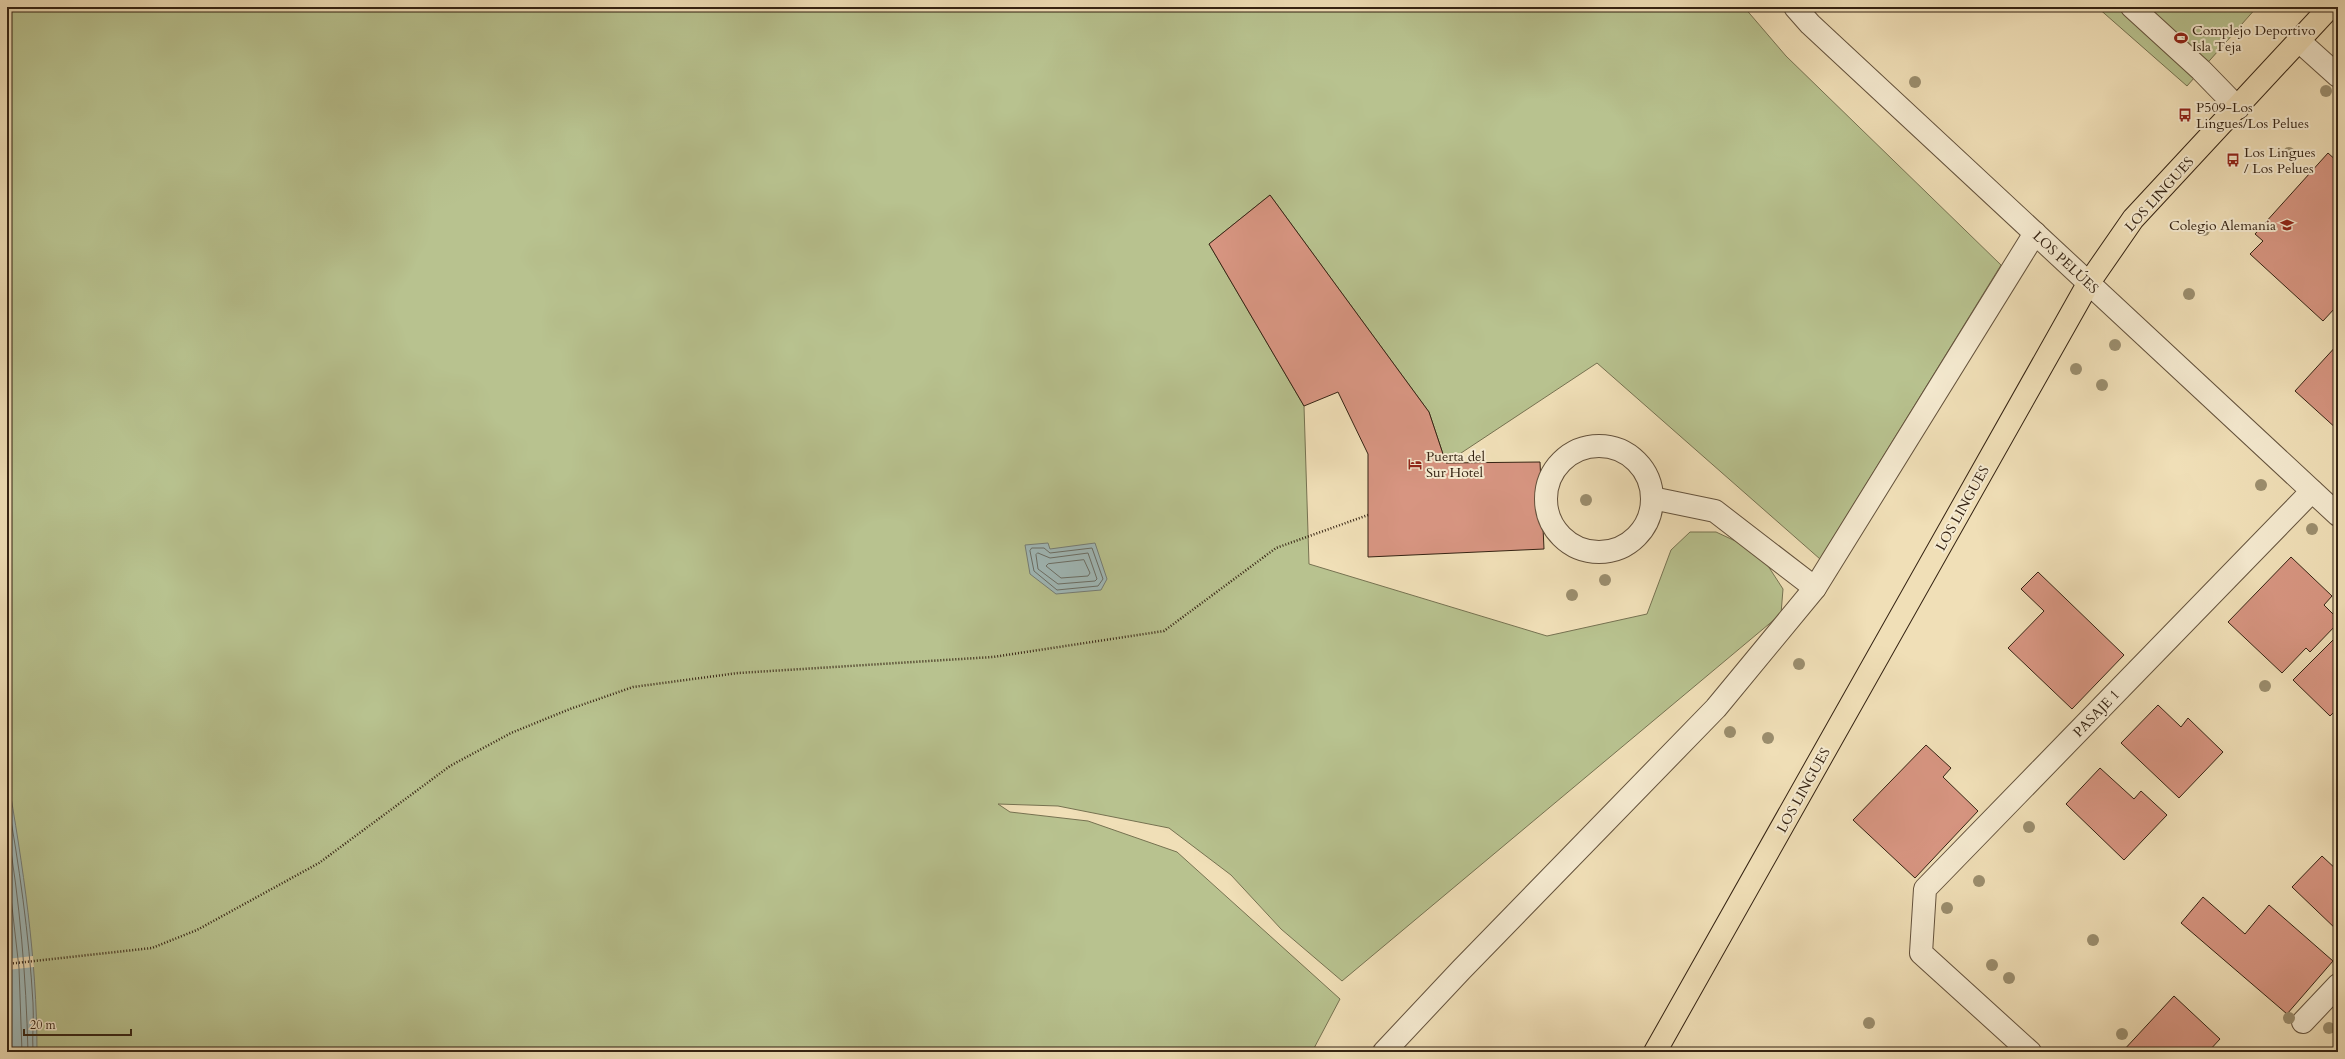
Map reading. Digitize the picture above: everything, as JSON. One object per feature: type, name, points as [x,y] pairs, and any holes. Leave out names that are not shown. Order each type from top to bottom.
[{"type":"main road","name":"LOS LINGUES","points":[[1655,1052],[2088,284],[2133,219],[2238,108],[2330,7]]},
{"type":"street","name":"LOS PELÚES","points":[[1795,7],[1810,24],[2338,515]]},
{"type":"street","points":[[2132,7],[2201,70],[2238,108]]},
{"type":"street","points":[[2299,41],[2338,76]]},
{"type":"street","points":[[1384,1052],[1461,970],[1716,708],[1815,588],[2035,233]]},
{"type":"street","points":[[1602,446],[1620,451],[1638,464],[1648,479],[1652,498],[1650,516],[1642,530],[1629,543],[1603,553],[1587,551],[1570,545],[1554,528],[1545,503],[1548,484],[1556,468],[1568,456],[1584,449],[1602,446]]},
{"type":"street","name":"PASAJE 1","points":[[2030,1052],[1920,953],[1925,889],[2312,491]]},
{"type":"street","points":[[1652,498],[1715,511],[1815,588]]},
{"type":"street","points":[[2304,1022],[2338,985]]},
{"type":"path","points":[[7,964],[152,948],[197,930],[319,863],[450,766],[511,733],[570,709],[633,687],[738,673],[993,657],[1164,631],[1276,548],[1368,515]]},
{"type":"green space","points":[[7,7],[1744,7],[1786,56],[2001,265],[1820,559],[1597,363],[1446,463],[1429,412],[1270,195],[1209,244],[1304,406],[1309,564],[1547,636],[1647,614],[1671,550],[1690,532],[1716,532],[1759,552],[1783,589],[1781,614],[1342,981],[1281,929],[1231,875],[1169,828],[1058,806],[998,804],[1010,812],[1088,821],[1177,852],[1340,999],[1312,1052],[7,1052]]},
{"type":"green space","name":"Complejo Deportivo Isla Teja","points":[[2097,7],[2257,7],[2187,86]]},
{"type":"water","points":[[1048,543],[1050,549],[1095,543],[1107,579],[1101,590],[1056,594],[1030,574],[1025,545]]},
{"type":"water","points":[[7,774],[24,878],[32,947],[35,982],[37,1052],[7,1052]]},
{"type":"pier","points":[[33,956],[34,967],[7,970],[7,959]]},
{"type":"building","points":[[2328,153],[2338,162],[2338,310],[2335,308],[2323,321],[2250,254],[2263,241],[2255,234]]},
{"type":"building","points":[[1270,195],[1429,412],[1446,463],[1540,462],[1544,549],[1368,557],[1368,454],[1338,392],[1304,406],[1209,244]]},
{"type":"building","points":[[2338,344],[2338,430],[2295,391]]},
{"type":"building","points":[[2291,557],[2332,596],[2324,605],[2338,619],[2338,623],[2310,652],[2306,648],[2282,673],[2228,622]]},
{"type":"building","points":[[2038,572],[2124,655],[2072,709],[2008,648],[2044,611],[2021,589]]},
{"type":"building","points":[[2338,635],[2338,708],[2330,716],[2293,680]]},
{"type":"building","points":[[2158,705],[2181,727],[2188,718],[2223,752],[2179,798],[2121,743]]},
{"type":"building","points":[[1926,745],[1951,768],[1943,777],[1978,811],[1915,878],[1853,820]]},
{"type":"building","points":[[2100,768],[2134,799],[2141,791],[2167,815],[2124,860],[2066,804]]},
{"type":"building","points":[[2322,856],[2338,871],[2338,931],[2292,887]]},
{"type":"building","points":[[2203,897],[2245,934],[2269,905],[2333,961],[2287,1014],[2181,923]]},
{"type":"building","points":[[2174,996],[2220,1039],[2208,1052],[2122,1052]]},
{"type":"place","name":"Complejo Deportivo Isla Teja","points":[[2181,38]]},
{"type":"place","name":"P509-Los Lingues/Los Pelues","points":[[2185,115]]},
{"type":"place","name":"Los Lingues / Los Pelues","points":[[2233,160]]},
{"type":"place","name":"Colegio Alemania","points":[[2287,225]]},
{"type":"place","name":"Puerta del Sur Hotel","points":[[1415,464]]}]
